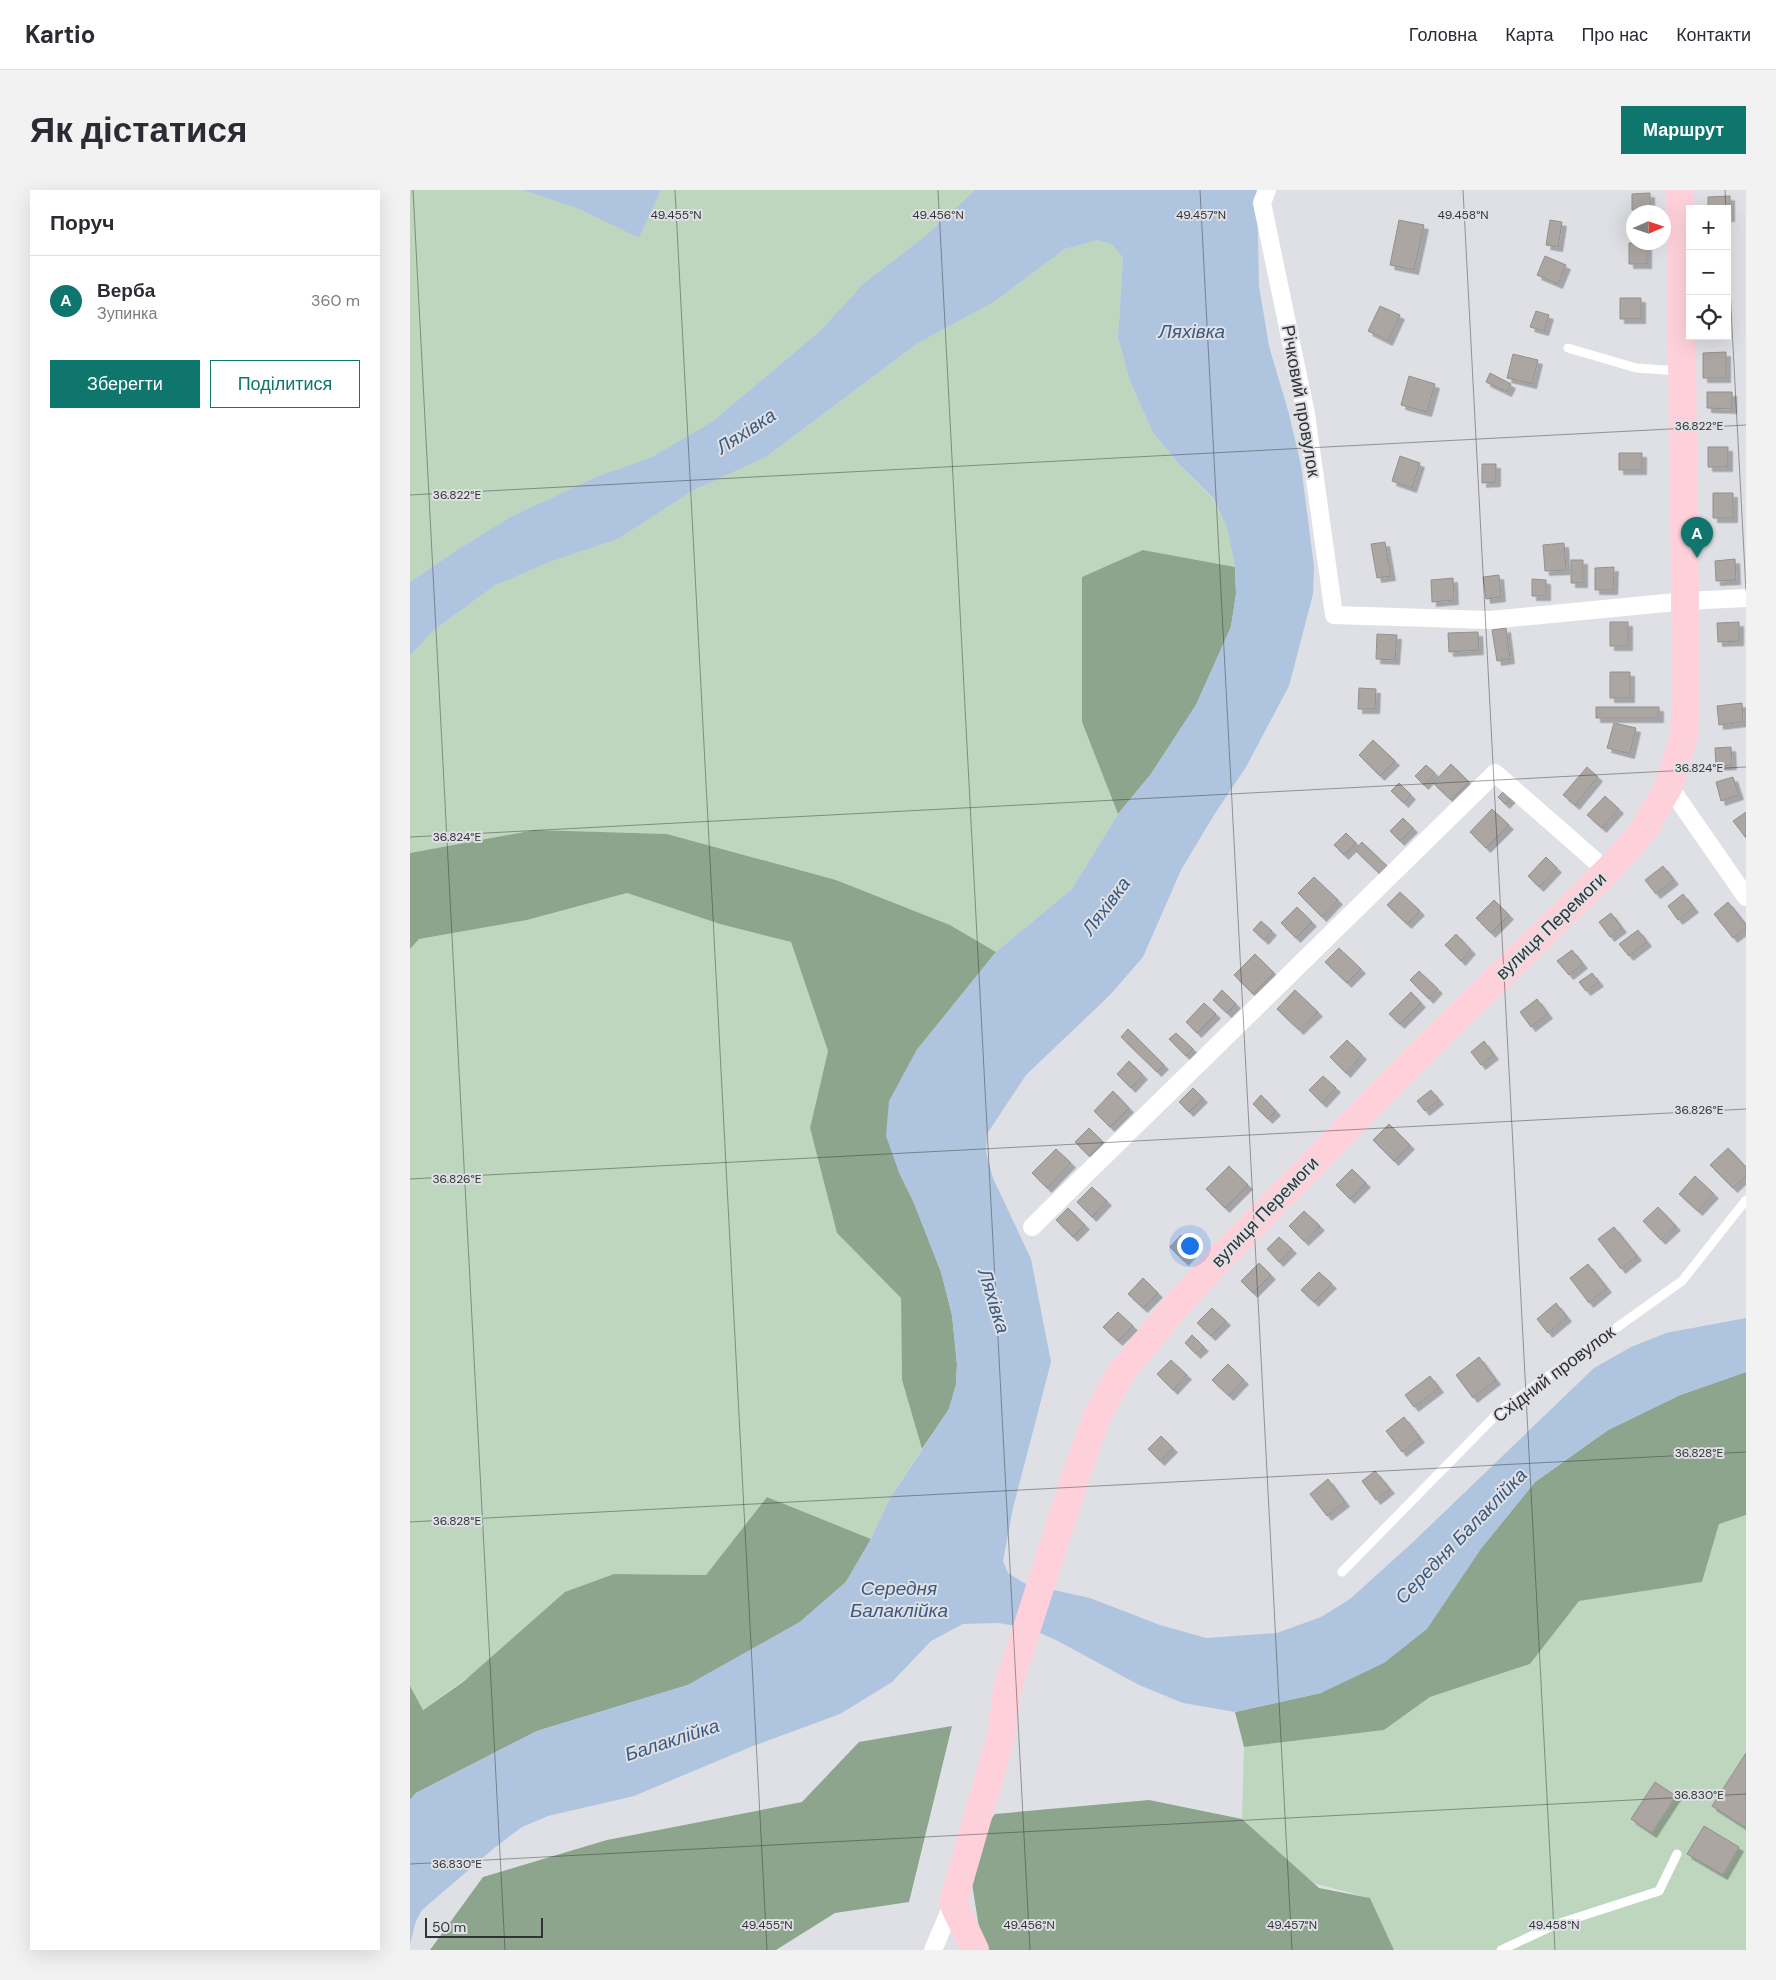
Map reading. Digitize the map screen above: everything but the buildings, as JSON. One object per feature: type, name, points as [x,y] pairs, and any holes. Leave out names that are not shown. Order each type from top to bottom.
[{"type":"main road","name":"вулиця Перемоги","points":[[953,1903],[1001,1736],[1007,1690],[1060,1522],[1098,1414],[1120,1374],[1170,1313],[1220,1258],[1418,1056],[1607,871],[1642,832],[1669,786],[1684,735],[1686,682],[1680,190]]},
{"type":"main road","points":[[953,1903],[975,1950]]},
{"type":"street","name":"Річковий провулок","points":[[1267,190],[1262,203],[1306,414],[1334,615],[1490,620],[1686,601]]},
{"type":"street","points":[[1686,601],[1746,598]]},
{"type":"street","points":[[1032,1227],[1495,773],[1607,871]]},
{"type":"street","points":[[1669,786],[1746,897]]},
{"type":"street","points":[[933,1950],[953,1903]]},
{"type":"lane","points":[[1568,348],[1636,368],[1682,371]]},
{"type":"lane","name":"Східний провулок","points":[[1342,1572],[1501,1410],[1682,1281],[1746,1200]]},
{"type":"lane","points":[[1501,1950],[1557,1924],[1658,1892],[1677,1854]]},
{"type":"green space","points":[[410,190],[523,190],[579,209],[639,238],[661,190],[975,190],[924,237],[863,284],[820,331],[713,421],[652,457],[596,477],[510,517],[410,582]]},
{"type":"green space","points":[[1098,240],[1113,245],[1123,258],[1118,338],[1130,381],[1153,433],[1179,464],[1212,498],[1227,528],[1235,567],[1143,550],[1082,722],[1118,814],[1072,889],[996,952],[950,925],[836,880],[667,834],[535,830],[410,853],[410,656],[434,630],[494,586],[547,563],[618,539],[692,491],[766,457],[918,343],[994,302],[1065,249]]},
{"type":"green space","points":[[1143,550],[1235,567],[1236,594],[1231,627],[1196,705],[1151,774],[1118,814],[1082,722],[1082,577]]},
{"type":"green space","points":[[535,830],[667,834],[836,880],[950,925],[996,952],[916,1051],[898,1170],[914,1203],[941,1272],[952,1315],[957,1364],[956,1385],[949,1409],[922,1449],[902,1380],[901,1298],[837,1233],[810,1128],[828,1051],[791,942],[720,924],[627,893],[527,920],[419,939],[410,949],[410,853]]},
{"type":"green space","points":[[627,893],[720,924],[791,942],[828,1051],[810,1128],[837,1233],[901,1298],[902,1380],[922,1449],[889,1500],[871,1539],[767,1497],[706,1575],[614,1574],[422,1710],[410,1686],[410,949],[419,939],[527,920]]},
{"type":"green space","points":[[1746,1372],[1746,1515],[1719,1524],[1702,1582],[1579,1601],[1530,1664],[1430,1697],[1384,1730],[1244,1747],[1235,1712],[1321,1693],[1483,1546],[1535,1482],[1608,1430],[1680,1395]]},
{"type":"green space","points":[[767,1497],[871,1539],[846,1582],[800,1622],[688,1685],[537,1731],[416,1793],[410,1800],[410,1686],[423,1710],[463,1682],[565,1592],[614,1574],[706,1575]]},
{"type":"green space","points":[[1746,1515],[1746,1950],[1394,1950],[1370,1898],[1313,1883],[1242,1819],[1244,1747],[1384,1730],[1430,1697],[1530,1664],[1578,1601],[1702,1582],[1719,1524]]},
{"type":"green space","points":[[952,1726],[909,1902],[835,1913],[776,1950],[430,1950],[483,1877],[607,1840],[802,1802],[859,1742]]},
{"type":"green space","points":[[1149,1800],[1242,1819],[1319,1888],[1370,1898],[1394,1950],[988,1950],[980,1934],[967,1852],[995,1814]]},
{"type":"water","points":[[523,190],[661,190],[639,238],[579,209]]},
{"type":"water","name":"Ляхівка","points":[[975,190],[1257,190],[1259,286],[1269,346],[1289,414],[1301,465],[1314,567],[1313,594],[1289,686],[1246,767],[1181,870],[1143,957],[1110,995],[1026,1075],[987,1134],[986,1152],[993,1178],[1031,1259],[1051,1362],[1013,1508],[1003,1561],[1008,1573],[1026,1584],[1090,1598],[1160,1625],[1206,1638],[1277,1633],[1321,1617],[1350,1599],[1412,1543],[1594,1368],[1631,1347],[1666,1333],[1746,1318],[1746,1372],[1680,1395],[1608,1430],[1535,1482],[1483,1546],[1427,1629],[1384,1663],[1321,1693],[1235,1712],[1183,1703],[1139,1685],[1056,1640],[1029,1628],[998,1623],[963,1624],[931,1641],[892,1682],[840,1714],[753,1746],[634,1796],[548,1816],[522,1827],[493,1849],[422,1910],[416,1921],[410,1944],[410,1800],[416,1793],[537,1731],[688,1685],[800,1622],[846,1582],[871,1539],[889,1500],[949,1409],[956,1385],[957,1364],[952,1315],[941,1272],[914,1203],[898,1170],[886,1136],[889,1101],[916,1051],[996,952],[1072,889],[1118,814],[1151,774],[1196,705],[1231,627],[1236,594],[1235,567],[1227,528],[1213,498],[1179,464],[1153,433],[1130,381],[1118,338],[1123,258],[1113,245],[1098,240],[1065,249],[994,302],[918,343],[766,457],[692,491],[618,539],[547,563],[494,586],[434,630],[410,656],[410,582],[510,517],[596,477],[652,457],[713,421],[820,331],[863,284],[924,237]]},
{"type":"place","name":"Верба","points":[[1697,558]]},
{"type":"water label","name":"Середня Балаклійка","points":[[1461,1536]]},
{"type":"water label","name":"Середня Балаклійка","points":[[899,1599]]},
{"type":"water label","name":"Балаклійка","points":[[672,1740]]}]
